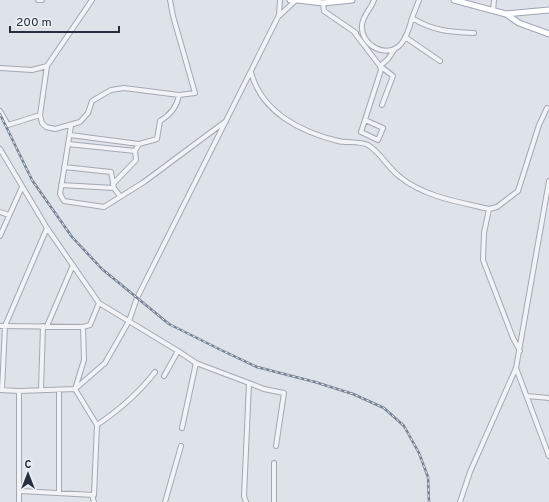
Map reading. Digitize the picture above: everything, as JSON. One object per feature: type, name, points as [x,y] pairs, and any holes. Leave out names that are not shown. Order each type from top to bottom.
[{"type":"main road","points":[[295,0],[352,0]]},
{"type":"main road","points":[[454,0],[506,14],[549,10]]},
{"type":"main road","points":[[506,14],[519,23],[549,34]]},
{"type":"street","points":[[92,0],[47,66],[40,115],[42,123],[46,127],[55,129],[71,126],[80,122],[88,113],[92,102],[111,90],[124,88],[179,96],[195,93],[173,16],[170,0]]},
{"type":"street","points":[[279,15],[280,0]]},
{"type":"street","points":[[47,228],[2,326],[1,390],[19,391],[75,389],[105,363],[128,321],[137,298],[279,15],[295,0]]},
{"type":"street","points":[[364,38],[362,26],[364,16],[374,0]]},
{"type":"street","points":[[380,66],[388,59],[405,38],[419,0]]},
{"type":"street","points":[[493,11],[494,0]]},
{"type":"street","points":[[322,1],[324,11],[364,38],[373,47],[382,50],[394,50]]},
{"type":"street","points":[[412,18],[425,26],[438,30],[474,33]]},
{"type":"street","points":[[354,32],[380,66],[393,76],[382,105]]},
{"type":"street","points":[[405,38],[440,61]]},
{"type":"street","points":[[0,68],[32,70],[47,66]]},
{"type":"street","points":[[365,120],[383,128],[378,140],[361,132],[381,70],[380,66]]},
{"type":"street","points":[[251,72],[254,82],[264,98],[274,111],[288,121],[319,135],[339,141],[366,144],[377,153],[400,177],[416,188],[446,199],[489,209],[497,207],[518,191],[539,125],[547,108]]},
{"type":"street","points":[[70,135],[139,144],[157,139],[160,121],[170,115],[178,101],[179,96]]},
{"type":"street","points":[[0,111],[8,125],[40,115]]},
{"type":"street","points":[[71,126],[60,194],[64,201],[104,207],[144,182],[227,120]]},
{"type":"street","points":[[68,144],[135,151]]},
{"type":"street","points":[[114,186],[136,160],[135,151],[139,144]]},
{"type":"street","points":[[0,149],[47,228],[99,303],[196,363],[264,389],[284,393],[276,446]]},
{"type":"street","points":[[64,167],[111,172],[114,186],[120,196]]},
{"type":"street","points":[[460,502],[470,472],[516,368],[549,181]]},
{"type":"street","points":[[61,185],[114,186]]},
{"type":"street","points":[[0,236],[22,187]]},
{"type":"street","points":[[489,209],[484,233],[483,260],[513,338],[520,351]]},
{"type":"street","points":[[0,212],[9,215]]},
{"type":"street","points":[[41,390],[45,326],[73,265]]},
{"type":"street","points":[[2,326],[83,327],[90,325],[99,303]]},
{"type":"street","points":[[83,327],[84,360],[75,389],[97,425],[94,495],[92,495],[94,502]]},
{"type":"street","points":[[164,376],[178,351]]},
{"type":"street","points":[[182,428],[196,363]]},
{"type":"street","points":[[516,368],[549,456]]},
{"type":"street","points":[[97,425],[113,414],[144,385],[155,372]]},
{"type":"street","points":[[246,502],[244,496],[249,383]]},
{"type":"street","points":[[59,390],[59,492]]},
{"type":"street","points":[[19,391],[19,502]]},
{"type":"street","points":[[527,396],[549,398]]},
{"type":"street","points":[[543,440],[549,440]]},
{"type":"street","points":[[165,502],[181,446]]},
{"type":"street","points":[[274,463],[274,502]]},
{"type":"street","points":[[20,491],[92,495]]},
{"type":"railway","points":[[0,114],[32,180],[72,237],[102,269],[169,324],[219,349],[257,367],[315,382],[353,394],[384,408],[404,426],[419,453],[428,477],[429,502]]}]
